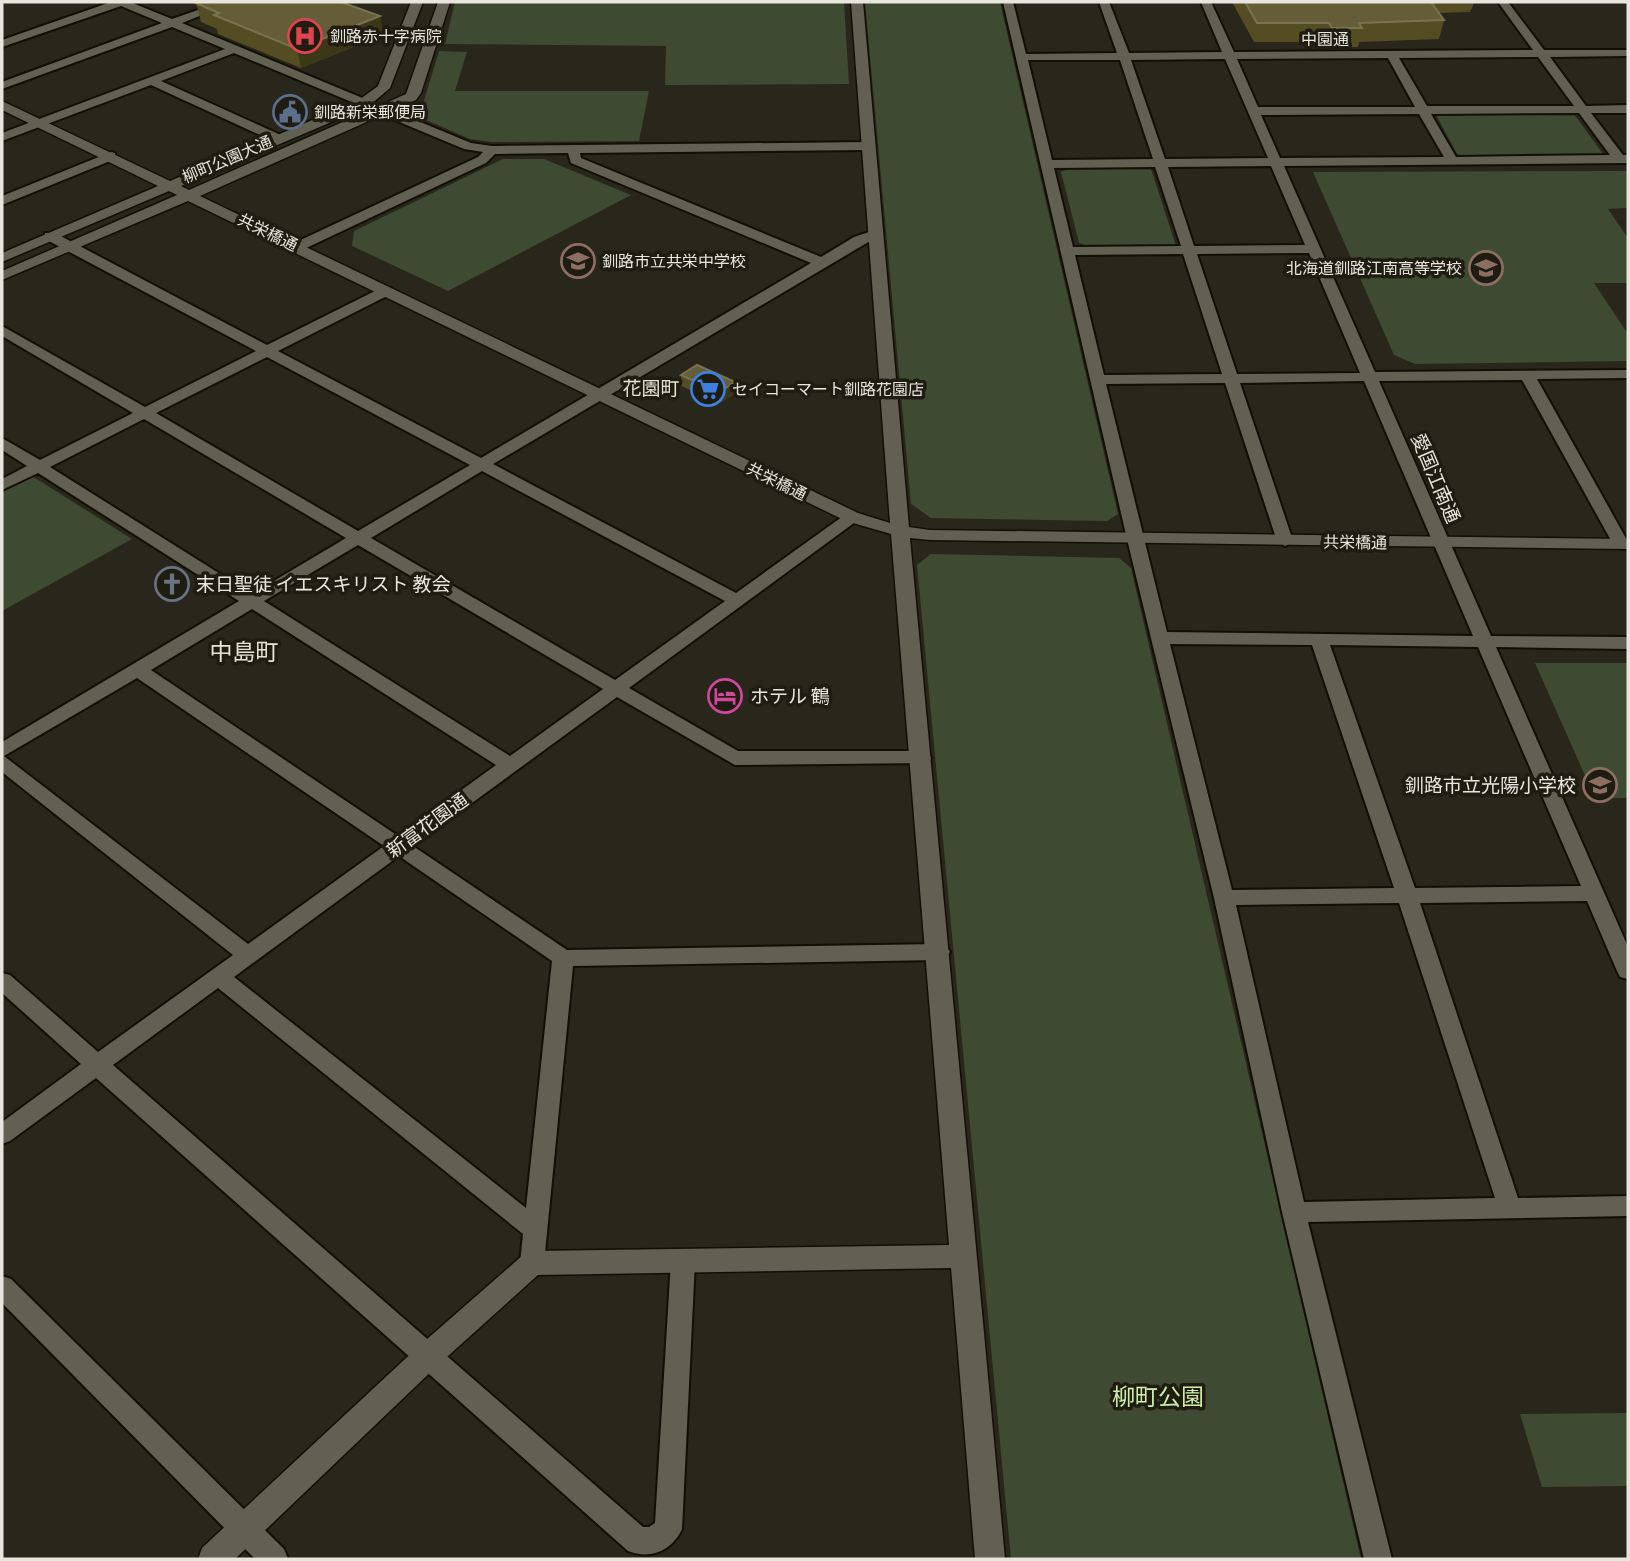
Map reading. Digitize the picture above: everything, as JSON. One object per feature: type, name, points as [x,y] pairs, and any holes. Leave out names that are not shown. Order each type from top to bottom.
[{"type":"street","points":[[2,44],[121,2],[468,146],[492,149],[869,146]]},
{"type":"street","points":[[2,86],[230,2]]},
{"type":"street","name":"柳町公園大通","points":[[2,258],[364,103],[384,88],[417,2]]},
{"type":"street","name":"柳町公園大通","points":[[2,276],[384,111],[415,93],[444,2]]},
{"type":"street","points":[[857,2],[900,531],[939,952],[990,1559]]},
{"type":"street","points":[[1008,2],[1135,539],[1224,898],[1294,1212],[1378,1559]]},
{"type":"street","points":[[1104,2],[1285,541]]},
{"type":"street","name":"愛国江南通","points":[[1206,2],[1628,971]]},
{"type":"street","points":[[1503,2],[1624,160]]},
{"type":"street","points":[[2,137],[235,49]]},
{"type":"street","name":"中園通","points":[[1022,62],[1545,58],[1628,53]]},
{"type":"street","points":[[1545,58],[1628,62]]},
{"type":"street","points":[[1395,59],[1453,162]]},
{"type":"street","points":[[150,80],[279,139]]},
{"type":"street","name":"共栄橋通","points":[[2,105],[172,185],[852,517],[900,531],[930,535],[1135,539],[1625,544]]},
{"type":"street","points":[[1253,111],[1628,109]]},
{"type":"street","points":[[573,148],[575,160],[822,262]]},
{"type":"street","points":[[296,247],[482,160],[492,149]]},
{"type":"street","points":[[2,201],[111,156]]},
{"type":"street","points":[[1047,164],[1624,160]]},
{"type":"street","points":[[2,750],[859,240],[875,234]]},
{"type":"street","points":[[50,236],[737,600]]},
{"type":"street","points":[[1068,251],[1314,249]]},
{"type":"street","points":[[2,485],[387,291]]},
{"type":"street","points":[[2,330],[735,758],[921,758]]},
{"type":"street","points":[[1097,380],[1628,374]]},
{"type":"street","points":[[1527,375],[1625,544]]},
{"type":"street","points":[[2,443],[510,765]]},
{"type":"street","name":"新富花園通","points":[[2,1134],[852,517]]},
{"type":"street","points":[[1160,638],[1628,643]]},
{"type":"street","points":[[1319,639],[1510,1208]]},
{"type":"street","points":[[137,669],[563,958],[939,952]]},
{"type":"street","points":[[2,762],[248,956]]},
{"type":"street","points":[[1224,898],[1595,893]]},
{"type":"street","points":[[532,1263],[563,958]]},
{"type":"street","points":[[219,976],[536,1230]]},
{"type":"street","points":[[2,981],[638,1541],[654,1541],[668,1530],[683,1261]]},
{"type":"street","points":[[1294,1212],[1628,1206]]},
{"type":"street","points":[[213,1559],[428,1356],[532,1263],[964,1256]]},
{"type":"street","points":[[2,1287],[274,1559]]},
{"type":"green space","points":[[455,2],[844,2],[849,84],[665,85],[666,46],[445,44]]},
{"type":"green space","points":[[865,2],[1000,2],[1118,514],[1107,521],[931,518],[911,504]]},
{"type":"green space","points":[[439,51],[467,52],[455,91],[649,91],[639,141],[492,142],[470,139],[419,117]]},
{"type":"green space","points":[[1574,114],[1603,154],[1463,156],[1457,154],[1436,115]]},
{"type":"green space","points":[[503,159],[544,159],[631,195],[448,291],[352,246],[354,231]]},
{"type":"green space","points":[[1068,169],[1151,169],[1176,246],[1087,246],[1079,243],[1061,172]]},
{"type":"green space","name":"北海道釧路江南高等学校","points":[[1628,171],[1628,208],[1608,209],[1628,238],[1628,283],[1594,283],[1628,334],[1628,361],[1415,364],[1394,355],[1313,172]]},
{"type":"green space","points":[[32,476],[132,539],[2,611],[2,492]]},
{"type":"green space","name":"柳町公園","points":[[931,554],[1119,558],[1131,568],[1361,1559],[1011,1559],[917,565]]},
{"type":"green space","points":[[1535,663],[1628,663],[1628,798],[1595,798]]},
{"type":"green space","points":[[1628,1413],[1628,1486],[1542,1487],[1520,1414]]},
{"type":"building","points":[[341,2],[380,16],[297,49],[214,15],[219,13],[196,3]]},
{"type":"building","points":[[1245,2],[1431,2],[1444,20],[1359,23],[1362,28],[1332,28],[1329,23],[1257,23]]},
{"type":"building","points":[[697,365],[735,382],[719,392],[681,375]]},
{"type":"place","name":"釧路赤十字病院","points":[[305,36]]},
{"type":"place","name":"釧路新栄郵便局","points":[[290,112]]},
{"type":"place","name":"釧路市立共栄中学校","points":[[578,261]]},
{"type":"place","name":"北海道釧路江南高等学校","points":[[1486,268]]},
{"type":"place","name":"セイコーマート釧路花園店","points":[[708,389]]},
{"type":"place","name":"末日聖徒 イエスキリスト 教会","points":[[172,584]]},
{"type":"place","name":"ホテル 鶴","points":[[725,696]]},
{"type":"place","name":"釧路市立光陽小学校","points":[[1600,785]]},
{"type":"district","name":"花園町","points":[[651,388]]},
{"type":"district","name":"中島町","points":[[244,652]]}]
